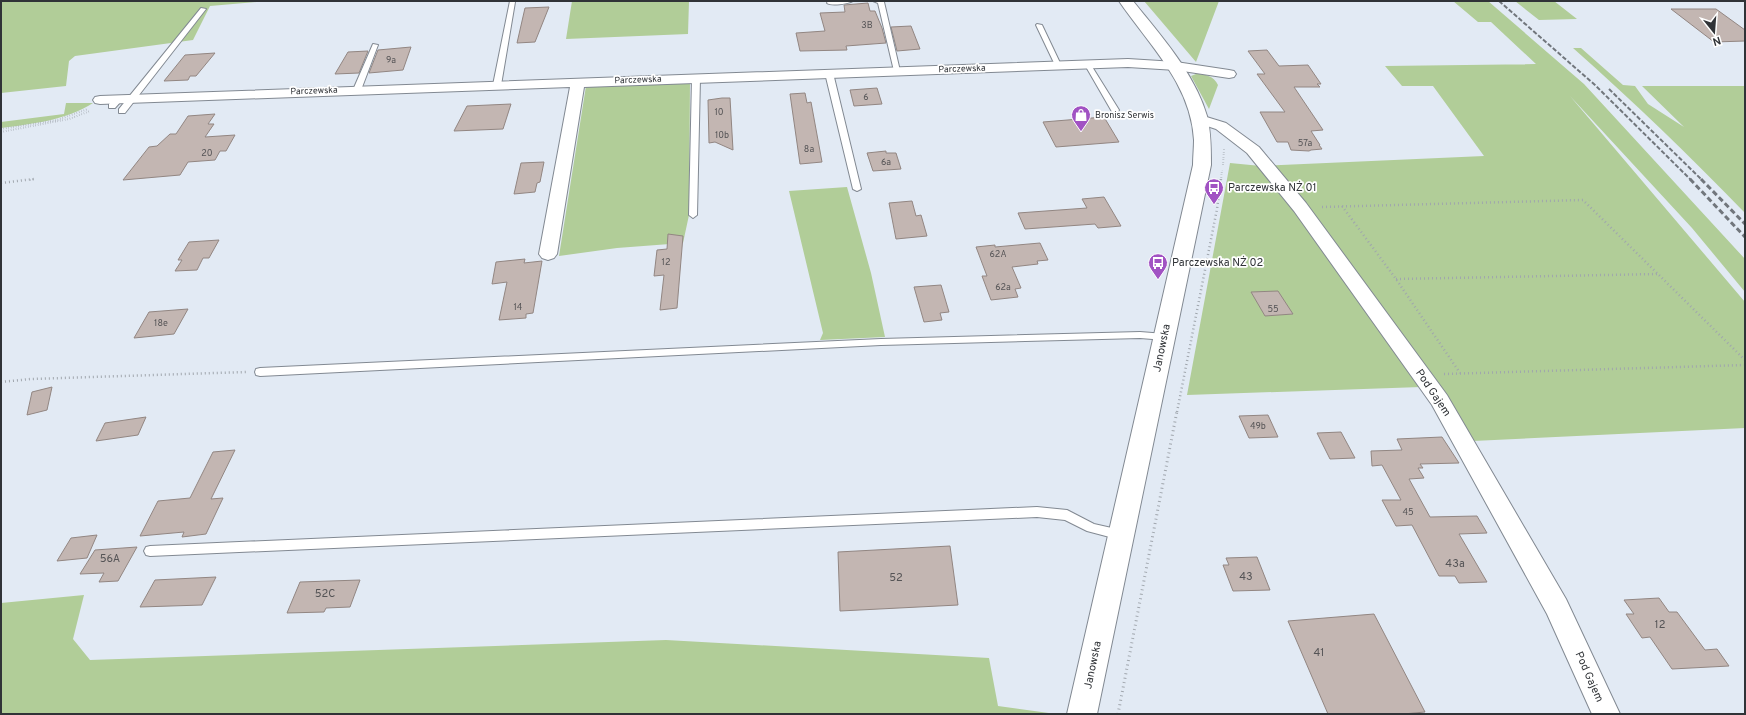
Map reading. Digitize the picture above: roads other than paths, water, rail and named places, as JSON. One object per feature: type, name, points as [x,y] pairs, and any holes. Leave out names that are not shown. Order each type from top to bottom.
[{"type":"street","name":"Janowska","points":[[1082,714],[1165,337],[1202,165],[1204,149],[1200,118],[1192,95],[1176,66],[1126,1]]},
{"type":"street","name":"Parczewska","points":[[115,103],[357,90],[1088,64],[1128,63],[1176,66],[1229,74]]},
{"type":"street","points":[[548,254],[578,83]]},
{"type":"street","name":"Pod Gajem","points":[[1200,118],[1221,126],[1253,150],[1300,207],[1440,400],[1558,607],[1606,714]]},
{"type":"lane","points":[[830,3],[850,1]]},
{"type":"lane","points":[[876,1],[881,2],[897,71]]},
{"type":"lane","points":[[497,85],[512,2]]},
{"type":"lane","points":[[115,103],[203,9]]},
{"type":"lane","points":[[1039,25],[1058,65]]},
{"type":"lane","points":[[357,90],[376,45]]},
{"type":"lane","points":[[1088,64],[1115,110]]},
{"type":"lane","points":[[829,73],[858,190]]},
{"type":"lane","points":[[693,216],[696,78]]},
{"type":"lane","points":[[260,372],[881,342],[1140,335],[1165,337]]},
{"type":"lane","points":[[150,551],[1037,512],[1067,515],[1091,528],[1121,535]]},
{"type":"railway","points":[[1499,1],[1595,85],[1690,179]]},
{"type":"railway","points":[[1609,89],[1701,179]]},
{"type":"railway","points":[[1690,179],[1745,237]]},
{"type":"railway","points":[[1701,179],[1745,224]]},
{"type":"place","name":"Bronisz Serwis","points":[[1081,132]]},
{"type":"place","name":"Parczewska NŻ 01","points":[[1214,205]]},
{"type":"place","name":"Parczewska NŻ 02","points":[[1158,280]]}]
